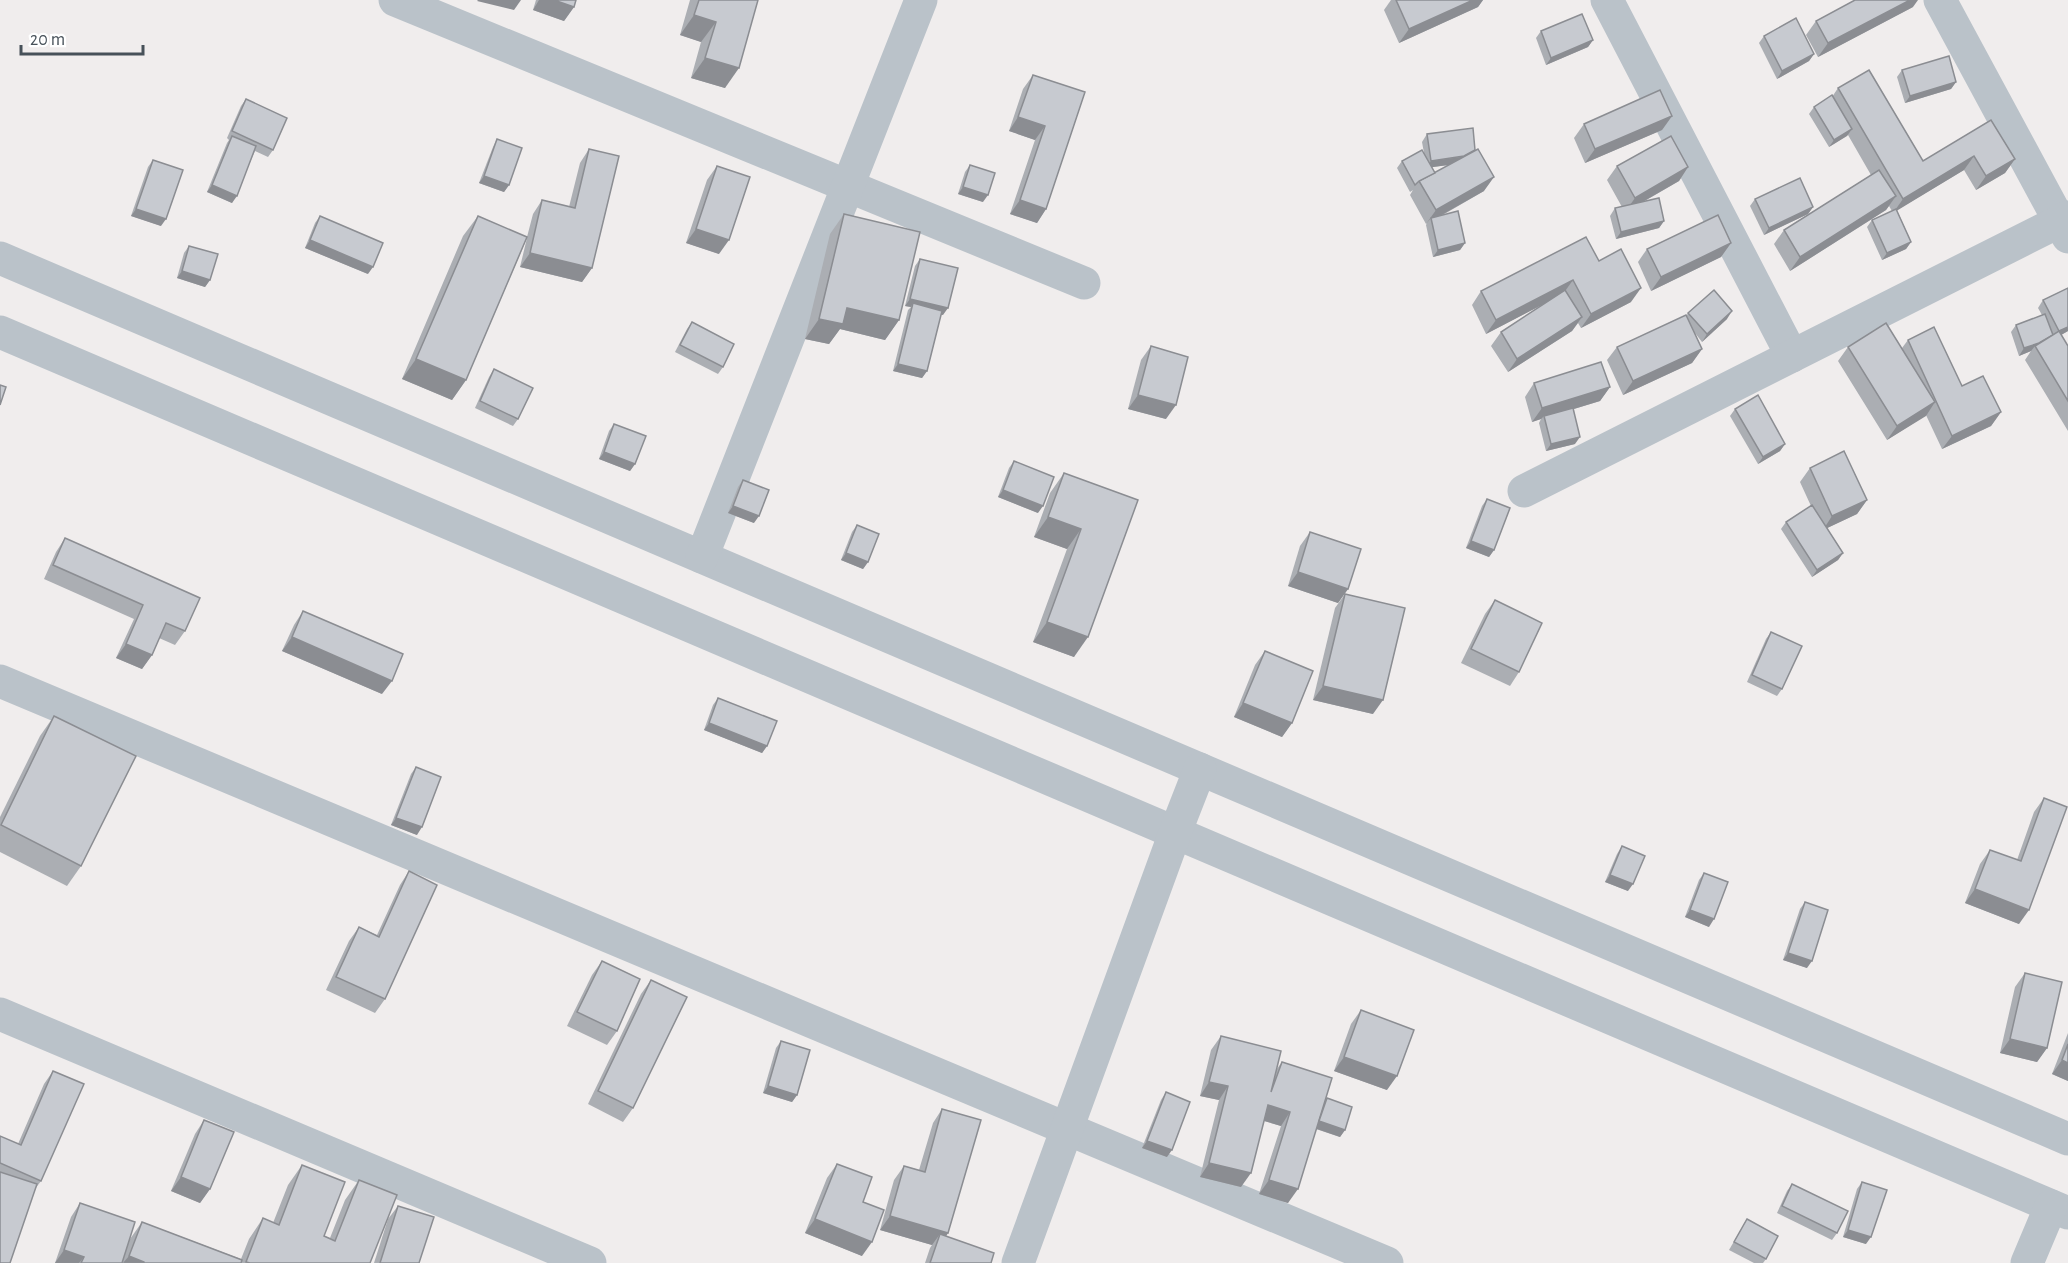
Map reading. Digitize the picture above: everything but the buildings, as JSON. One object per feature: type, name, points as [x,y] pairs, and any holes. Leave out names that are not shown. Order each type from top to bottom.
[{"type":"street","points":[[395,0],[1084,283]]},
{"type":"street","points":[[702,557],[921,0]]},
{"type":"street","points":[[1607,0],[1792,356]]},
{"type":"street","points":[[1524,491],[1792,356],[2065,225],[1940,0]]},
{"type":"street","points":[[0,258],[2068,1139]]},
{"type":"street","points":[[0,332],[2059,1210],[2027,1263]]},
{"type":"street","points":[[0,681],[1387,1263]]},
{"type":"street","points":[[1018,1263],[1200,769]]},
{"type":"street","points":[[0,1014],[590,1263]]}]
